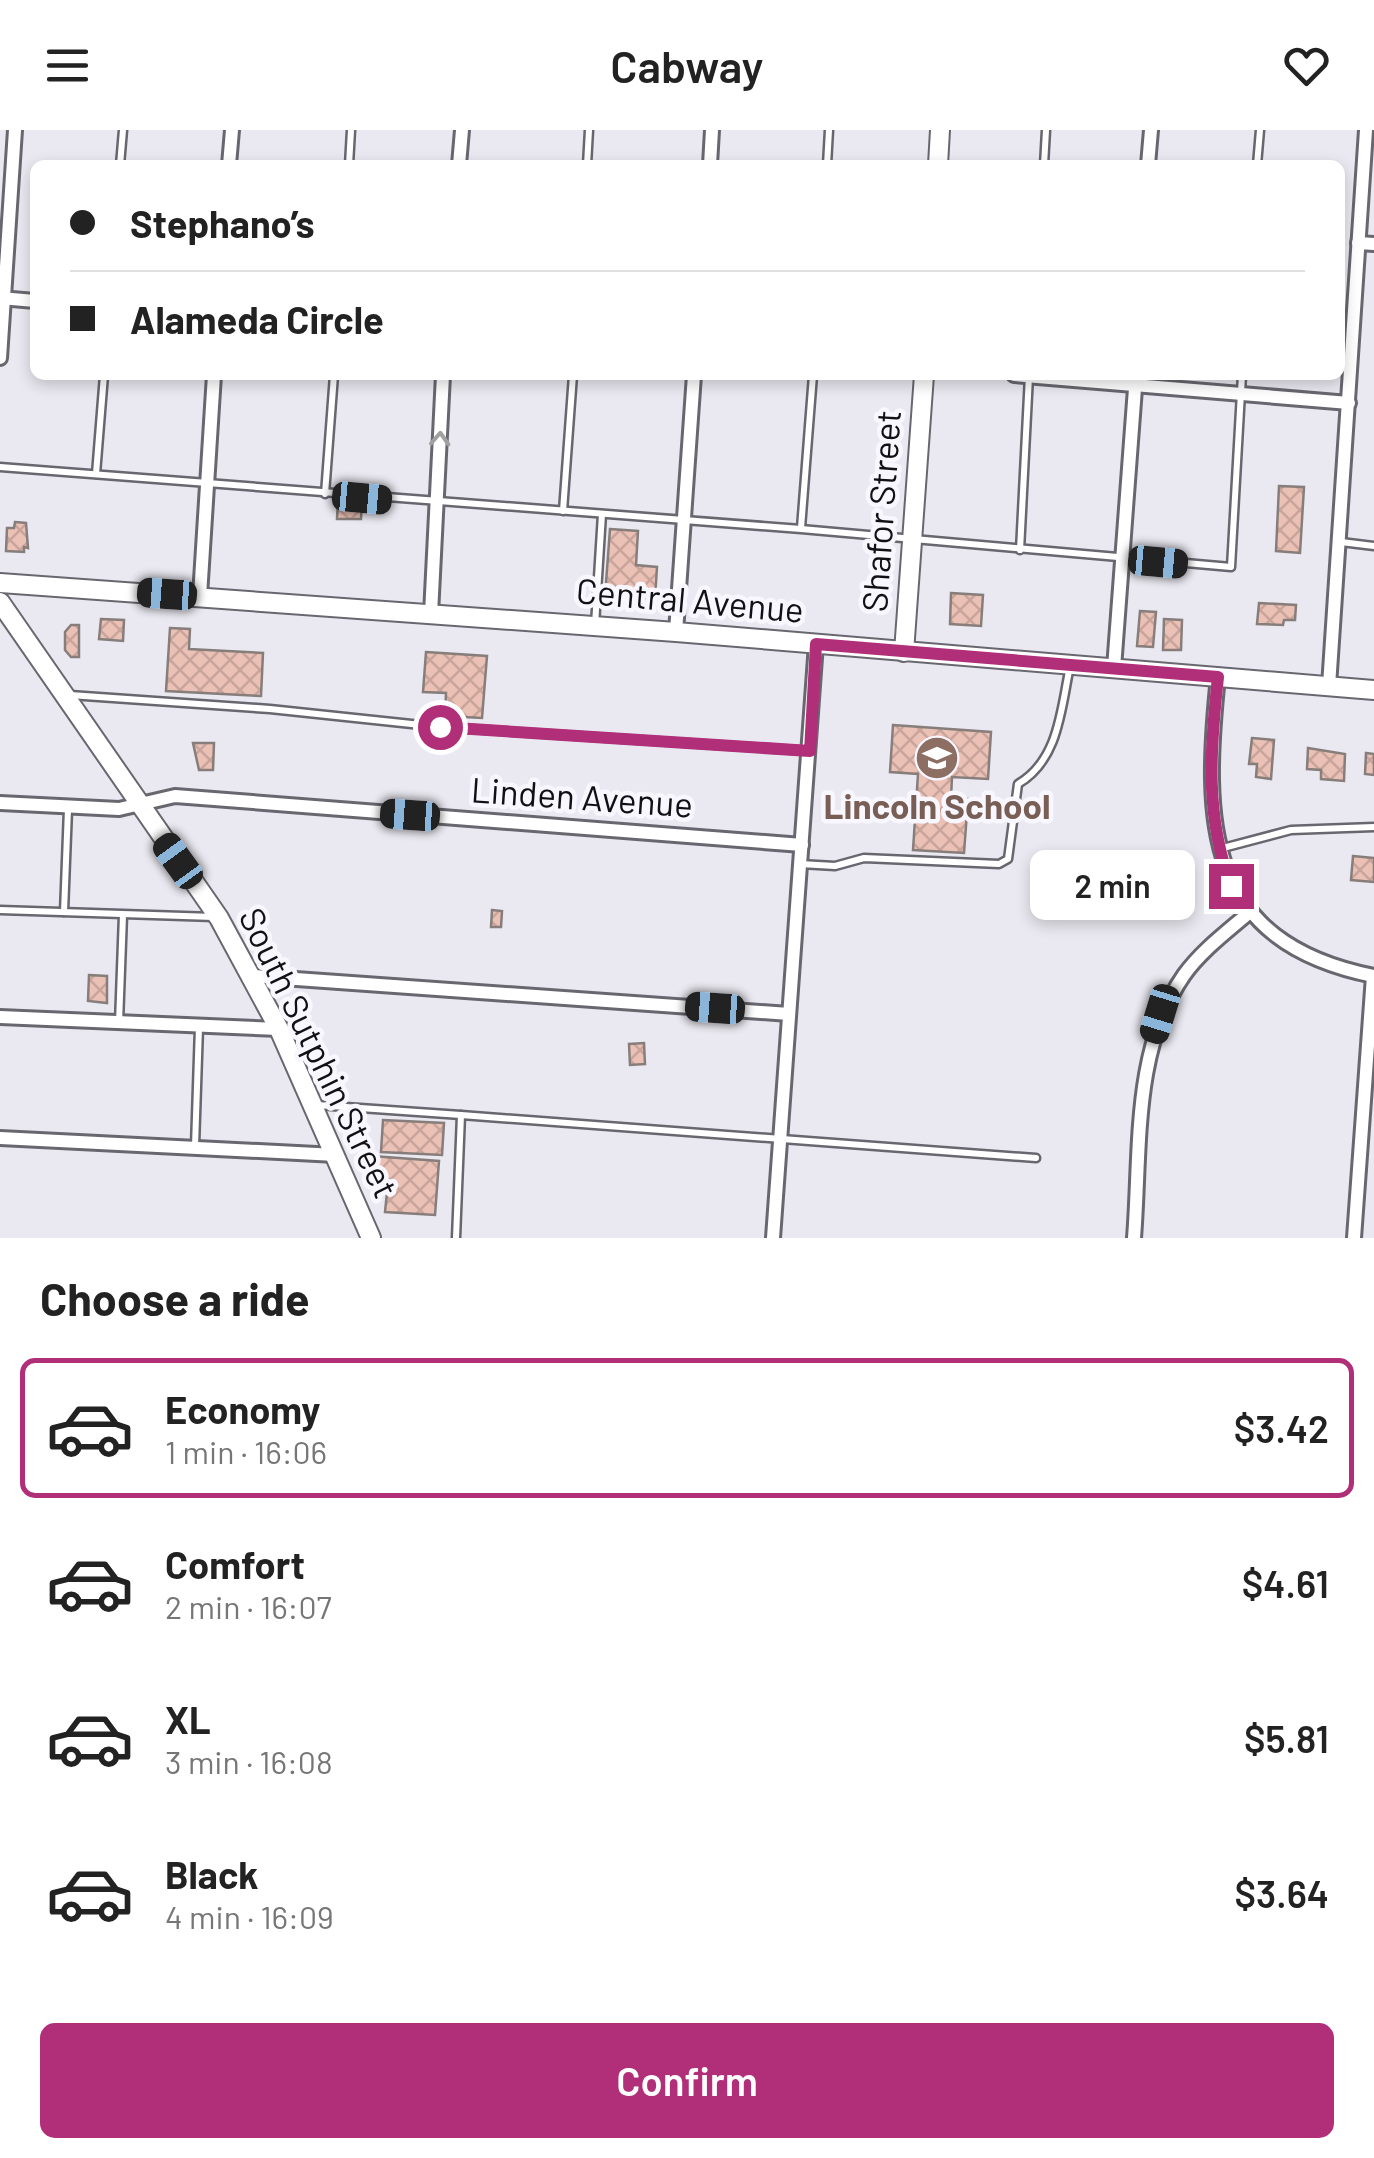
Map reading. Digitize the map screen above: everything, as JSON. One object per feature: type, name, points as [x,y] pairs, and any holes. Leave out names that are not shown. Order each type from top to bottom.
[{"type":"street","points":[[0,358],[15,130]]},
{"type":"street","points":[[230,160],[232,130]]},
{"type":"street","points":[[459,160],[462,130]]},
{"type":"street","points":[[710,160],[712,130]]},
{"type":"street","points":[[938,160],[940,130]]},
{"type":"street","points":[[1148,160],[1150,130]]},
{"type":"street","points":[[1330,686],[1366,130]]},
{"type":"street","points":[[1358,243],[1374,244]]},
{"type":"street","points":[[2,299],[30,301]]},
{"type":"street","points":[[200,596],[214,380]]},
{"type":"street","points":[[431,614],[443,380]]},
{"type":"street","points":[[676,632],[694,380]]},
{"type":"street","name":"Shafor Street","points":[[904,652],[924,380]]},
{"type":"street","points":[[1114,668],[1136,380],[1349,403]]},
{"type":"street","name":"Central Avenue","points":[[0,583],[676,632],[1374,690]]},
{"type":"street","name":"South Sutphin Street","points":[[0,602],[219,918],[253,976],[372,1238]]},
{"type":"street","points":[[774,1238],[816,644]]},
{"type":"street","points":[[1218,677],[1210,773],[1217,849],[1231,886],[1251,911],[1290,945],[1332,965],[1373,976],[1354,1238]]},
{"type":"street","name":"Linden Avenue","points":[[0,803],[119,809],[175,796],[802,845]]},
{"type":"street","points":[[1134,1238],[1147,1058],[1160,1014],[1186,973],[1251,911]]},
{"type":"street","points":[[253,976],[789,1014]]},
{"type":"street","points":[[0,1018],[279,1029]]},
{"type":"street","points":[[0,1138],[336,1156]]},
{"type":"lane","points":[[120,160],[122,130]]},
{"type":"lane","points":[[349,160],[352,130]]},
{"type":"lane","points":[[587,160],[589,130]]},
{"type":"lane","points":[[827,160],[829,130]]},
{"type":"lane","points":[[1044,160],[1046,130]]},
{"type":"lane","points":[[1258,160],[1260,130]]},
{"type":"lane","points":[[96,474],[104,380]]},
{"type":"lane","points":[[325,494],[334,380]]},
{"type":"lane","points":[[563,511],[573,380]]},
{"type":"lane","points":[[801,528],[814,380]]},
{"type":"lane","points":[[1020,550],[1029,380]]},
{"type":"lane","points":[[0,466],[436,504],[801,528],[1230,568],[1241,380]]},
{"type":"lane","points":[[594,626],[602,514]]},
{"type":"lane","points":[[1340,542],[1374,546]]},
{"type":"lane","points":[[800,864],[835,866],[864,858],[999,864],[1008,859],[1018,784],[1038,772],[1056,737],[1070,664]]},
{"type":"lane","points":[[64,694],[270,708],[440,727],[810,751]]},
{"type":"lane","points":[[64,912],[68,806]]},
{"type":"lane","points":[[1217,849],[1291,830],[1374,827]]},
{"type":"lane","points":[[0,910],[219,918]]},
{"type":"lane","points":[[119,1023],[123,914]]},
{"type":"lane","points":[[194,1148],[199,1027]]},
{"type":"lane","points":[[310,1104],[1036,1158]]},
{"type":"lane","points":[[456,1238],[462,1115]]},
{"type":"building","points":[[1279,486],[1304,487],[1300,553],[1276,551]]},
{"type":"building","points":[[338,500],[362,500],[361,519],[337,519]]},
{"type":"building","points":[[15,522],[26,523],[28,548],[24,547],[24,552],[6,551],[7,528],[14,528]]},
{"type":"building","points":[[610,529],[638,531],[636,565],[657,567],[655,599],[605,596]]},
{"type":"building","points":[[951,593],[983,595],[981,626],[950,624]]},
{"type":"building","points":[[1259,603],[1296,605],[1295,620],[1284,620],[1283,625],[1257,624]]},
{"type":"building","points":[[1140,611],[1156,612],[1153,647],[1137,646]]},
{"type":"building","points":[[101,619],[124,620],[123,641],[99,639]]},
{"type":"building","points":[[1164,619],[1182,620],[1181,650],[1163,650]]},
{"type":"building","points":[[71,625],[79,625],[79,657],[71,657],[65,650],[65,632]]},
{"type":"building","points":[[170,628],[190,629],[189,649],[263,653],[261,696],[166,691]]},
{"type":"building","points":[[426,652],[487,656],[482,718],[445,716],[446,693],[423,692]]},
{"type":"building","points":[[893,725],[991,732],[988,779],[952,777],[951,798],[968,799],[964,853],[913,850],[918,774],[890,772]]},
{"type":"building","points":[[1252,738],[1274,740],[1271,779],[1256,777],[1257,764],[1249,764]]},
{"type":"building","points":[[193,743],[214,743],[213,770],[199,770]]},
{"type":"building","points":[[1308,748],[1345,754],[1344,781],[1321,779],[1321,770],[1307,769]]},
{"type":"building","points":[[1366,753],[1374,754],[1374,775],[1365,774]]},
{"type":"building","points":[[1353,856],[1374,858],[1374,882],[1351,880]]},
{"type":"building","points":[[492,910],[502,911],[501,927],[491,927]]},
{"type":"building","points":[[89,975],[107,976],[107,1003],[88,1001]]},
{"type":"building","points":[[644,1043],[645,1064],[630,1065],[629,1044]]},
{"type":"building","points":[[383,1120],[444,1123],[442,1155],[381,1152]]},
{"type":"building","points":[[372,1156],[439,1161],[435,1215],[385,1212],[387,1192],[379,1192],[381,1170],[370,1170]]},
{"type":"place","name":"Lincoln School","points":[[937,758]]},
{"type":"route","points":[[440,727],[810,751],[816,644],[1218,677],[1210,806],[1217,849],[1231,886]]}]
